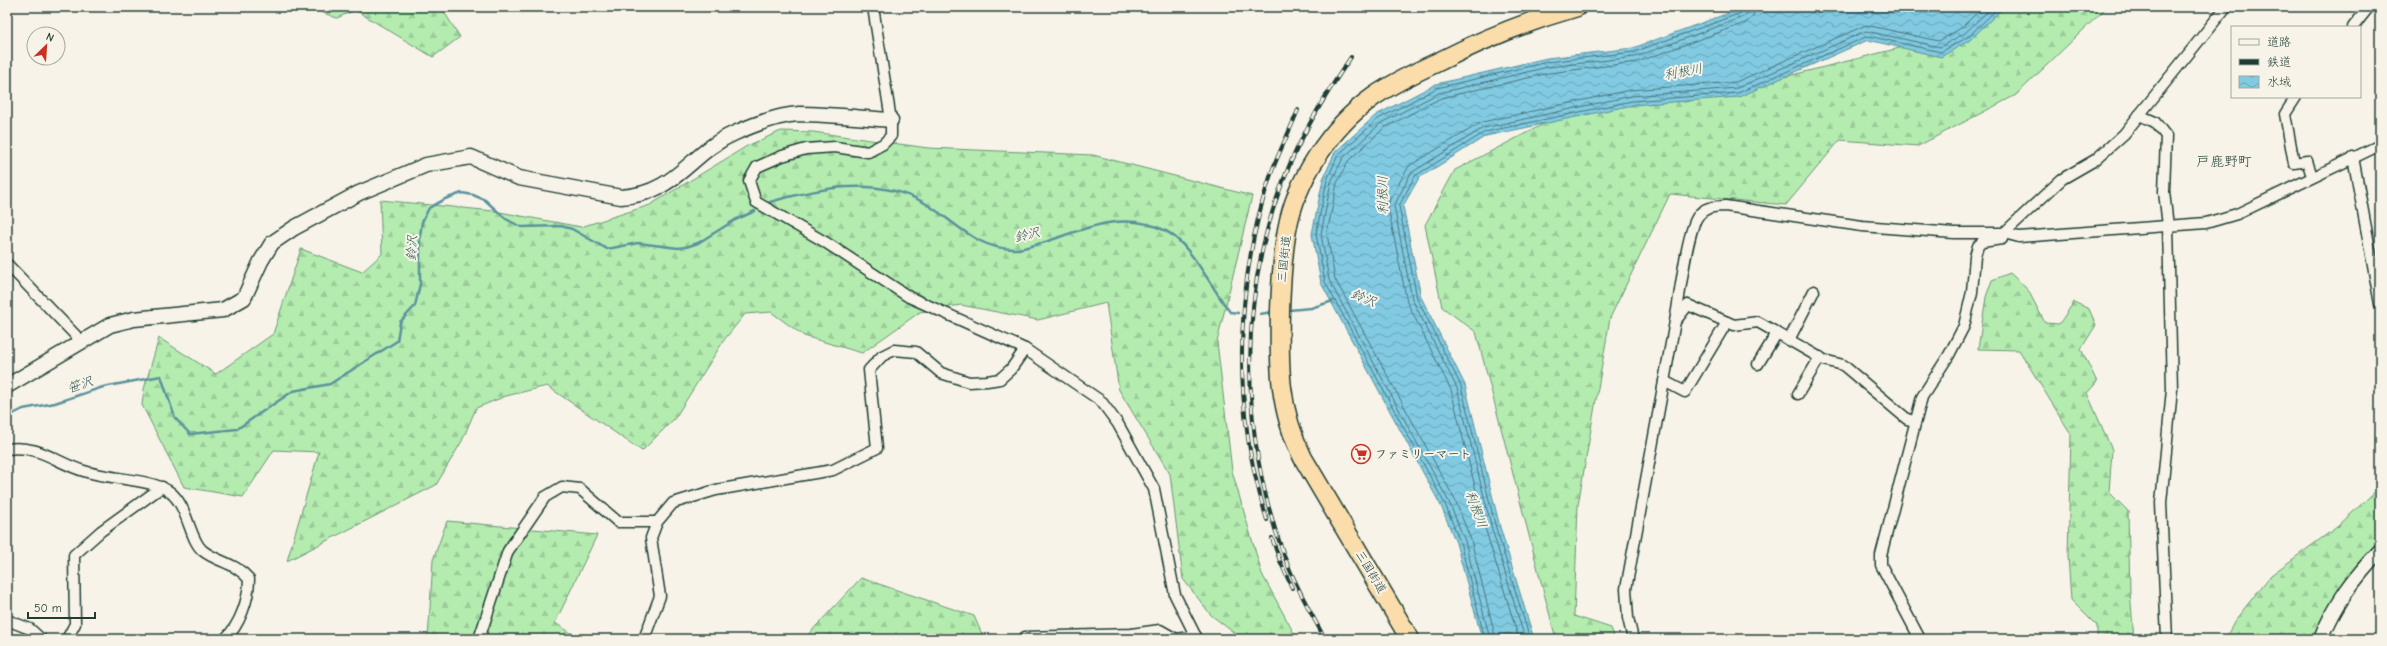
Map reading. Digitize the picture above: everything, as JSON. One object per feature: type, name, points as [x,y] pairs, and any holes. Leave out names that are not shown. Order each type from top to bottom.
[{"type":"highway","name":"三国街道","points":[[1410,639],[1303,458],[1290,430],[1284,408],[1279,351],[1281,277],[1287,229],[1304,180],[1322,150],[1338,129],[1372,97],[1413,74],[1492,36],[1526,22],[1577,7]]},
{"type":"street","points":[[873,7],[891,120],[891,136],[883,144],[868,152],[834,147],[806,149],[782,156],[757,167],[749,181],[756,202],[825,242],[909,296],[1025,349],[1101,401],[1118,424],[1154,489],[1175,595],[1197,638],[1176,639],[1160,630],[1131,636],[1025,637]]},
{"type":"street","points":[[1920,639],[1881,565],[1883,542],[1914,421],[1922,397],[1949,355],[1964,326],[1972,292],[1978,246],[1982,242],[2002,239],[2004,233],[2062,179],[2106,152],[2139,116],[2226,7]]},
{"type":"street","points":[[2354,26],[2370,7]]},
{"type":"street","points":[[2295,98],[2285,114],[2294,163],[2307,161],[2312,176]]},
{"type":"street","points":[[7,386],[110,325],[134,318],[223,310],[244,298],[261,261],[272,243],[294,228],[359,193],[426,165],[471,157],[519,178],[621,197],[636,197],[666,184],[710,147],[735,133],[778,119],[798,114],[891,120]]},
{"type":"street","points":[[2139,116],[2155,122],[2166,136],[2164,192],[2168,226],[2172,389],[2161,503],[2167,639]]},
{"type":"street","points":[[1633,639],[1628,618],[1626,589],[1693,228],[1698,216],[1704,210],[1712,207],[1747,209],[1862,226],[1954,233],[2004,233],[2019,237],[2206,223],[2236,214],[2312,176],[2380,145]]},
{"type":"street","points":[[2353,157],[2380,304]]},
{"type":"street","points":[[7,264],[82,342]]},
{"type":"street","points":[[1789,340],[1814,290]]},
{"type":"street","points":[[1675,320],[1688,305],[1734,325],[1758,322],[1820,357],[1843,365],[1907,419],[1914,421]]},
{"type":"street","points":[[1664,381],[1685,392],[1727,322]]},
{"type":"street","points":[[1758,364],[1778,334]]},
{"type":"street","points":[[644,639],[660,596],[651,538],[657,522],[673,503],[716,490],[833,470],[877,448],[869,370],[882,356],[894,350],[916,352],[941,373],[969,382],[1000,379],[1011,369],[1025,349]]},
{"type":"street","points":[[1798,394],[1820,357]]},
{"type":"street","points":[[7,449],[21,446],[35,450],[83,471],[162,487],[171,492],[182,507],[202,550],[236,567],[249,579],[247,593],[238,621],[225,639]]},
{"type":"street","points":[[67,639],[75,624],[74,555],[101,531],[162,487]]},
{"type":"street","points":[[479,639],[508,551],[545,496],[562,487],[580,489],[618,522],[657,522]]},
{"type":"street","points":[[2321,639],[2345,591],[2359,573],[2380,551]]},
{"type":"street","points":[[7,620],[30,629],[41,639]]},
{"type":"green space","points":[[307,7],[441,7],[460,37],[433,57],[355,10],[337,18]]},
{"type":"green space","points":[[1984,7],[2107,7],[2016,95],[1918,146],[1840,140],[1786,205],[1670,194],[1610,318],[1578,505],[1574,616],[1611,628],[1615,639],[1556,639],[1476,332],[1442,307],[1425,225],[1455,170],[1609,90],[1685,102],[1963,32]]},
{"type":"green space","points":[[781,131],[813,132],[928,148],[1093,155],[1252,196],[1217,342],[1232,471],[1262,574],[1297,639],[1242,639],[1211,615],[1183,579],[1170,474],[1119,390],[1106,303],[1038,320],[961,305],[920,312],[862,353],[804,336],[771,312],[745,314],[724,340],[675,418],[642,451],[547,386],[506,396],[476,408],[462,441],[436,485],[287,561],[319,452],[274,450],[243,497],[184,487],[142,405],[144,389],[159,338],[216,374],[273,334],[301,249],[362,272],[382,254],[380,200],[494,211],[581,227],[650,205],[747,146]]},
{"type":"green space","points":[[2010,273],[2028,290],[2045,323],[2059,324],[2074,302],[2089,309],[2096,325],[2081,349],[2097,382],[2087,393],[2112,450],[2109,492],[2128,511],[2130,592],[2134,639],[2097,639],[2097,626],[2071,600],[2068,556],[2071,434],[2019,350],[1978,349],[1986,297],[1992,280]]},
{"type":"green space","points":[[2380,487],[2380,557],[2343,603],[2327,639],[2225,639],[2236,619],[2271,575],[2337,527]]},
{"type":"green space","points":[[447,521],[597,535],[555,623],[581,639],[428,639],[433,560]]},
{"type":"green space","points":[[861,578],[974,616],[984,639],[804,639]]},
{"type":"water","name":"利根川","points":[[1745,7],[2004,7],[1970,40],[1941,57],[1868,40],[1739,97],[1633,105],[1486,136],[1419,178],[1403,206],[1421,297],[1465,385],[1500,527],[1534,639],[1482,639],[1456,543],[1441,506],[1321,283],[1312,234],[1323,179],[1335,152],[1376,115],[1436,84],[1547,58],[1633,48]]},
{"type":"waterway","name":"鈴沢","points":[[770,202],[808,192],[828,189],[847,187],[886,189],[905,194],[923,202],[966,233],[989,245],[1015,249],[1025,248],[1102,224],[1117,222],[1148,224],[1164,230],[1174,236],[1192,255],[1230,312],[1238,313]]},
{"type":"waterway","name":"鈴沢","points":[[7,417],[23,409],[55,403],[103,387],[161,376],[175,418],[190,434],[237,429],[293,391],[330,384],[397,341],[400,322],[415,306],[420,284],[420,236],[422,222],[429,208],[445,199],[462,193],[473,195],[485,200],[506,219],[521,227],[561,226],[572,229],[607,249],[638,243],[678,248],[686,247],[698,243],[735,220],[755,211]]},
{"type":"waterway","name":"鈴沢","points":[[1289,310],[1311,308],[1333,301]]},
{"type":"waterway","name":"鈴沢","points":[[1260,314],[1272,312]]},
{"type":"railway","points":[[1325,639],[1289,569],[1270,512],[1259,465],[1253,416],[1250,367],[1252,318],[1258,269],[1269,222],[1285,176],[1315,115],[1351,57]]},
{"type":"railway","points":[[1267,520],[1252,459],[1244,405],[1242,371],[1244,303],[1248,269],[1262,203],[1278,155],[1298,110]]},
{"type":"railway","points":[[1272,538],[1292,588]]},
{"type":"place","name":"ファミリーマート","points":[[1361,454]]},
{"type":"district","name":"戸鹿野町","points":[[2224,161]]},
{"type":"water label","name":"笹沢","points":[[80,384]]}]
